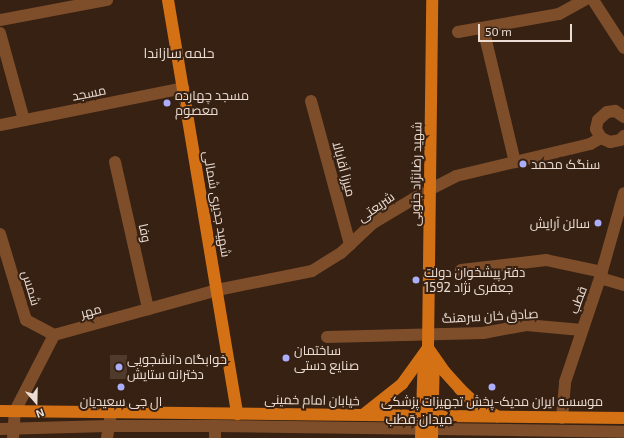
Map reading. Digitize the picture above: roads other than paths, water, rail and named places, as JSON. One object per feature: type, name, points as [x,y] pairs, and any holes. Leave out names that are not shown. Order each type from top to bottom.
[{"type":"main road","name":"شهید جدیری شمالی","points":[[168,0],[237,414]]},
{"type":"main road","name":"شهید رضانژاد جنوبی","points":[[427,434],[432,0]]},
{"type":"main road","points":[[363,415],[402,384],[429,354],[460,389],[475,403],[498,417]]},
{"type":"main road","name":"خیابان امام خمینی","points":[[0,411],[624,418]]},
{"type":"street","points":[[0,20],[107,0]]},
{"type":"street","points":[[458,32],[559,14],[584,0]]},
{"type":"street","points":[[593,0],[624,48]]},
{"type":"street","points":[[483,28],[515,162]]},
{"type":"street","points":[[0,33],[24,120]]},
{"type":"street","name":"مسجد","points":[[0,125],[183,88]]},
{"type":"street","name":"میرزا آقابالا","points":[[311,102],[350,245]]},
{"type":"street","points":[[622,111],[607,112],[600,116],[596,129],[601,138],[610,142],[615,142],[624,137]]},
{"type":"street","name":"شریعتی","points":[[217,290],[312,271],[341,253],[373,223],[425,192],[456,176],[590,144],[601,138]]},
{"type":"street","name":"وفا","points":[[115,162],[148,310]]},
{"type":"street","name":"قطب","points":[[548,435],[557,417],[565,382],[601,275],[624,193]]},
{"type":"street","name":"شمس","points":[[0,234],[26,320],[54,335]]},
{"type":"street","points":[[461,270],[546,260],[601,275],[624,285]]},
{"type":"street","name":"مهر","points":[[54,335],[217,290]]},
{"type":"street","name":"صادق خان سرهنگ","points":[[327,337],[483,333],[526,325],[582,330]]},
{"type":"street","points":[[14,433],[15,411],[54,335]]},
{"type":"street","points":[[107,438],[108,426],[112,412]]},
{"type":"street","points":[[339,438],[340,415]]},
{"type":"street","points":[[0,429],[14,433],[108,426],[215,432],[548,435],[624,432]]},
{"type":"place","name":"مسجد چهارده معصوم","points":[[167,103]]},
{"type":"place","name":"سنگک محمد","points":[[523,164]]},
{"type":"place","name":"سالن آرایش","points":[[598,223]]},
{"type":"place","name":"دفتر پیشخوان دولت 1592 جعفری نژاد","points":[[416,280]]},
{"type":"place","name":"ساختمان صنایع دستی","points":[[286,358]]},
{"type":"place","name":"خوابگاه دانشجویی دخترانه ستایش","points":[[119,367]]},
{"type":"place","name":"ال جی سعیدیان","points":[[121,387]]},
{"type":"place","name":"موسسه ایران مدیک-پخش تجهیزات پزشکی","points":[[492,387]]},
{"type":"district","name":"حلمه سازاندا","points":[[179,53]]},
{"type":"district","name":"میدان قطب","points":[[419,419]]}]
